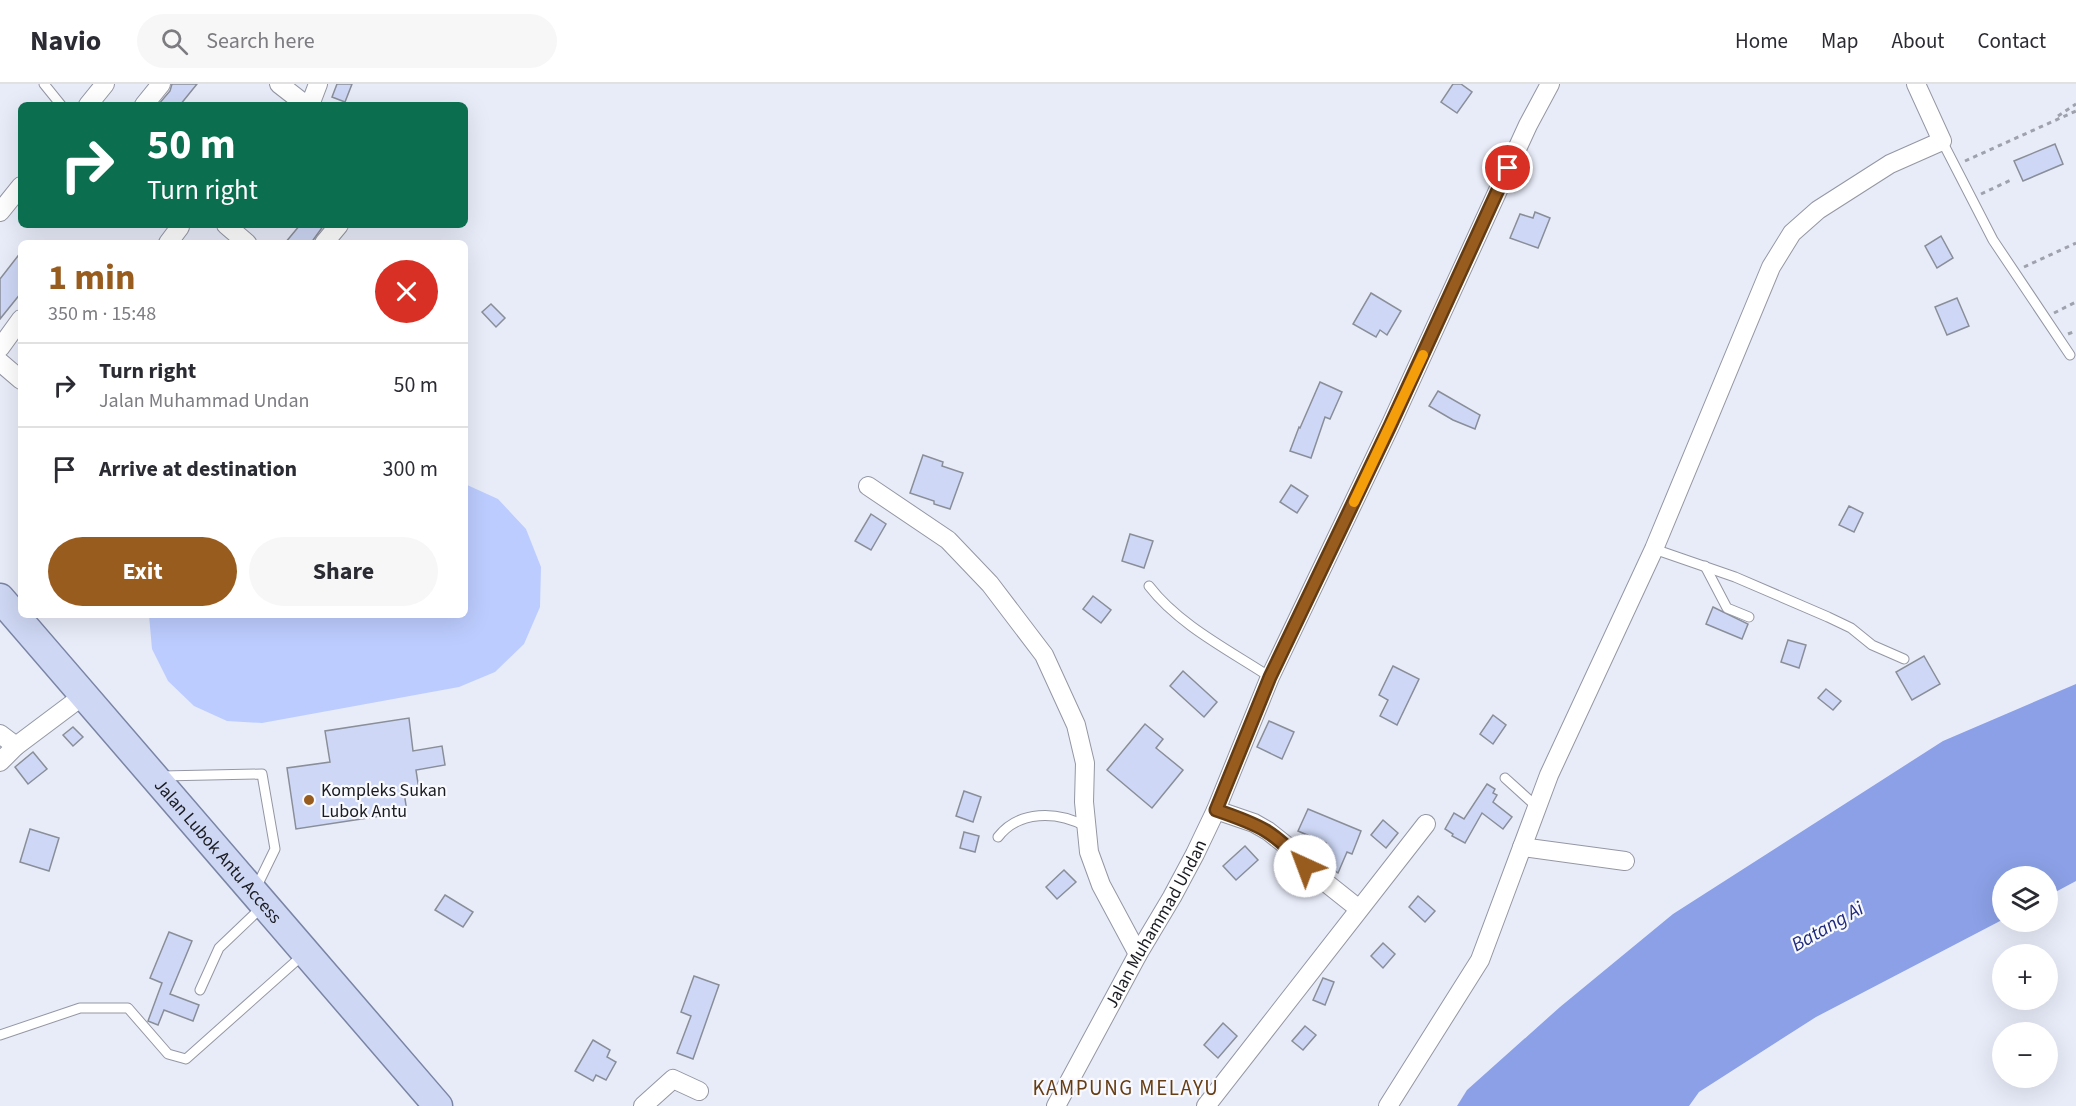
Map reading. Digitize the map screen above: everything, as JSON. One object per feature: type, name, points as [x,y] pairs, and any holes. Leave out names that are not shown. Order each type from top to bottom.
[{"type":"main road","name":"Jalan Lubok Antu Access","points":[[0,598],[438,1106]]},
{"type":"street","points":[[90,102],[105,84]]},
{"type":"street","points":[[146,102],[161,84]]},
{"type":"street","points":[[279,84],[300,102]]},
{"type":"street","points":[[304,102],[318,84]]},
{"type":"street","name":"Jalan Muhammad Undan","points":[[1056,1106],[1138,954],[1172,897],[1216,810],[1270,677],[1390,426],[1528,125],[1550,84]]},
{"type":"street","points":[[1388,1106],[1480,960],[1549,775],[1654,549],[1771,267],[1792,233],[1818,210],[1890,164],[1942,141],[1916,84]]},
{"type":"street","points":[[0,212],[18,190]]},
{"type":"street","points":[[230,228],[244,240]]},
{"type":"street","points":[[326,240],[336,228]]},
{"type":"street","points":[[0,348],[18,323]]},
{"type":"street","points":[[0,363],[18,378]]},
{"type":"street","points":[[868,486],[948,540],[990,584],[1044,655],[1076,725],[1085,763],[1085,826],[1089,852],[1101,885],[1138,954]]},
{"type":"street","points":[[0,762],[16,746],[84,695]]},
{"type":"street","points":[[0,734],[16,746]]},
{"type":"street","points":[[1216,810],[1254,823],[1268,831],[1287,846],[1305,866],[1359,909]]},
{"type":"street","points":[[1206,1106],[1426,824]]},
{"type":"street","points":[[1522,847],[1625,861]]},
{"type":"street","points":[[643,1106],[673,1079],[699,1091]]},
{"type":"lane","points":[[44,84],[59,102]]},
{"type":"lane","points":[[1942,141],[1992,240],[2070,355]]},
{"type":"lane","points":[[1654,549],[1705,566],[1828,617],[1851,628],[1872,645],[1904,659]]},
{"type":"lane","points":[[1705,566],[1727,608],[1749,617]]},
{"type":"lane","points":[[1149,586],[1184,620],[1270,677]]},
{"type":"lane","points":[[154,776],[262,774],[275,849],[260,898],[219,948],[200,990]]},
{"type":"lane","points":[[1505,778],[1537,807]]},
{"type":"lane","points":[[998,837],[1014,822],[1036,815],[1063,818],[1085,826]]},
{"type":"lane","points":[[0,1035],[80,1008],[128,1008],[168,1053],[186,1059],[306,952]]},
{"type":"path","points":[[2055,119],[2076,104]]},
{"type":"path","points":[[1955,165],[2076,111]]},
{"type":"path","points":[[1972,199],[2013,179]]},
{"type":"path","points":[[2014,272],[2076,243]]},
{"type":"path","points":[[2045,318],[2076,302]]},
{"type":"shaded area","points":[[468,485],[498,499],[526,529],[541,567],[540,607],[524,644],[495,672],[459,687],[262,723],[227,721],[194,706],[168,681],[152,649],[149,618],[468,618]]},
{"type":"water","name":"Batang Ai","points":[[2076,684],[2076,881],[2058,891],[2058,866],[1992,866],[1992,925],[1816,1017],[1699,1092],[1689,1106],[1457,1106],[1467,1090],[1560,1007],[1673,914],[1943,741]]},
{"type":"building","points":[[172,84],[197,84],[182,102],[161,102],[170,91]]},
{"type":"building","points":[[337,84],[352,84],[345,102],[332,97]]},
{"type":"building","points":[[1453,84],[1461,84],[1472,92],[1457,113],[1441,102]]},
{"type":"building","points":[[2055,144],[2063,164],[2023,181],[2014,161]]},
{"type":"building","points":[[1535,212],[1550,218],[1538,248],[1510,238],[1520,214],[1533,218]]},
{"type":"building","points":[[298,228],[322,228],[313,240],[288,240]]},
{"type":"building","points":[[1941,236],[1953,258],[1937,268],[1925,246]]},
{"type":"building","points":[[18,256],[18,297],[0,319],[0,279]]},
{"type":"building","points":[[1371,293],[1401,311],[1387,335],[1380,330],[1376,337],[1353,324]]},
{"type":"building","points":[[1957,298],[1969,326],[1947,335],[1935,307]]},
{"type":"building","points":[[491,304],[505,318],[496,327],[482,312]]},
{"type":"building","points":[[1320,382],[1342,392],[1330,419],[1325,417],[1311,458],[1290,451]]},
{"type":"building","points":[[1438,391],[1480,415],[1475,429],[1429,406]]},
{"type":"building","points":[[923,455],[943,462],[942,466],[963,473],[950,509],[910,493]]},
{"type":"building","points":[[1291,485],[1308,496],[1297,513],[1280,502]]},
{"type":"building","points":[[1849,506],[1863,513],[1854,532],[1839,525]]},
{"type":"building","points":[[871,514],[886,524],[871,550],[855,541]]},
{"type":"building","points":[[1130,534],[1153,541],[1144,568],[1122,561]]},
{"type":"building","points":[[1093,596],[1111,610],[1101,623],[1083,609]]},
{"type":"building","points":[[1713,607],[1748,624],[1742,639],[1706,624]]},
{"type":"building","points":[[1788,640],[1806,645],[1799,668],[1781,662]]},
{"type":"building","points":[[1924,656],[1940,684],[1912,700],[1896,672]]},
{"type":"building","points":[[1393,666],[1419,679],[1397,725],[1380,716],[1388,700],[1379,695]]},
{"type":"building","points":[[1183,671],[1217,702],[1204,717],[1170,686]]},
{"type":"building","points":[[1826,689],[1841,701],[1833,710],[1818,698]]},
{"type":"building","points":[[1493,715],[1506,725],[1493,744],[1480,734]]},
{"type":"building","points":[[409,718],[413,751],[442,746],[445,765],[416,770],[419,790],[404,792],[407,812],[296,829],[287,768],[330,762],[325,731]]},
{"type":"building","points":[[1269,721],[1294,732],[1282,759],[1257,747]]},
{"type":"building","points":[[1145,724],[1163,739],[1156,748],[1183,770],[1152,808],[1107,770]]},
{"type":"building","points":[[73,727],[83,737],[73,746],[63,735]]},
{"type":"building","points":[[33,752],[47,769],[28,784],[15,767]]},
{"type":"building","points":[[1487,784],[1495,789],[1493,793],[1497,795],[1493,802],[1512,817],[1503,829],[1482,813],[1465,843],[1445,829],[1454,813],[1464,819]]},
{"type":"building","points":[[964,791],[981,797],[973,822],[956,816]]},
{"type":"building","points":[[1308,809],[1361,831],[1352,854],[1347,852],[1338,873],[1319,862],[1326,843],[1298,831]]},
{"type":"building","points":[[1383,820],[1398,833],[1386,848],[1371,835]]},
{"type":"building","points":[[30,829],[59,838],[49,871],[20,862]]},
{"type":"building","points":[[964,832],[979,836],[975,852],[960,848]]},
{"type":"building","points":[[1245,846],[1258,860],[1236,880],[1223,866]]},
{"type":"building","points":[[1064,870],[1076,882],[1057,899],[1046,887]]},
{"type":"building","points":[[445,895],[473,912],[463,927],[435,910]]},
{"type":"building","points":[[1418,896],[1435,911],[1425,922],[1409,907]]},
{"type":"building","points":[[169,932],[192,941],[170,994],[199,1005],[193,1021],[164,1010],[158,1025],[148,1021],[162,983],[150,978]]},
{"type":"building","points":[[1383,943],[1395,954],[1383,968],[1371,956]]},
{"type":"building","points":[[694,976],[719,985],[693,1059],[677,1053],[691,1016],[681,1012]]},
{"type":"building","points":[[1323,978],[1334,982],[1325,1005],[1313,1000]]},
{"type":"building","points":[[1223,1023],[1237,1036],[1218,1058],[1204,1045]]},
{"type":"building","points":[[1305,1026],[1316,1035],[1303,1050],[1292,1041]]},
{"type":"building","points":[[593,1040],[610,1050],[607,1057],[616,1062],[606,1080],[596,1075],[593,1081],[575,1071]]},
{"type":"slow traffic","points":[[1354,502],[1423,355]]},
{"type":"place","name":"Kompleks Sukan Lubok Antu","points":[[309,800]]},
{"type":"district","name":"KAMPUNG MELAYU","points":[[1126,1088]]},
{"type":"route","points":[[1305,866],[1287,846],[1268,831],[1254,823],[1216,810],[1270,677],[1390,426],[1508,168]]}]
